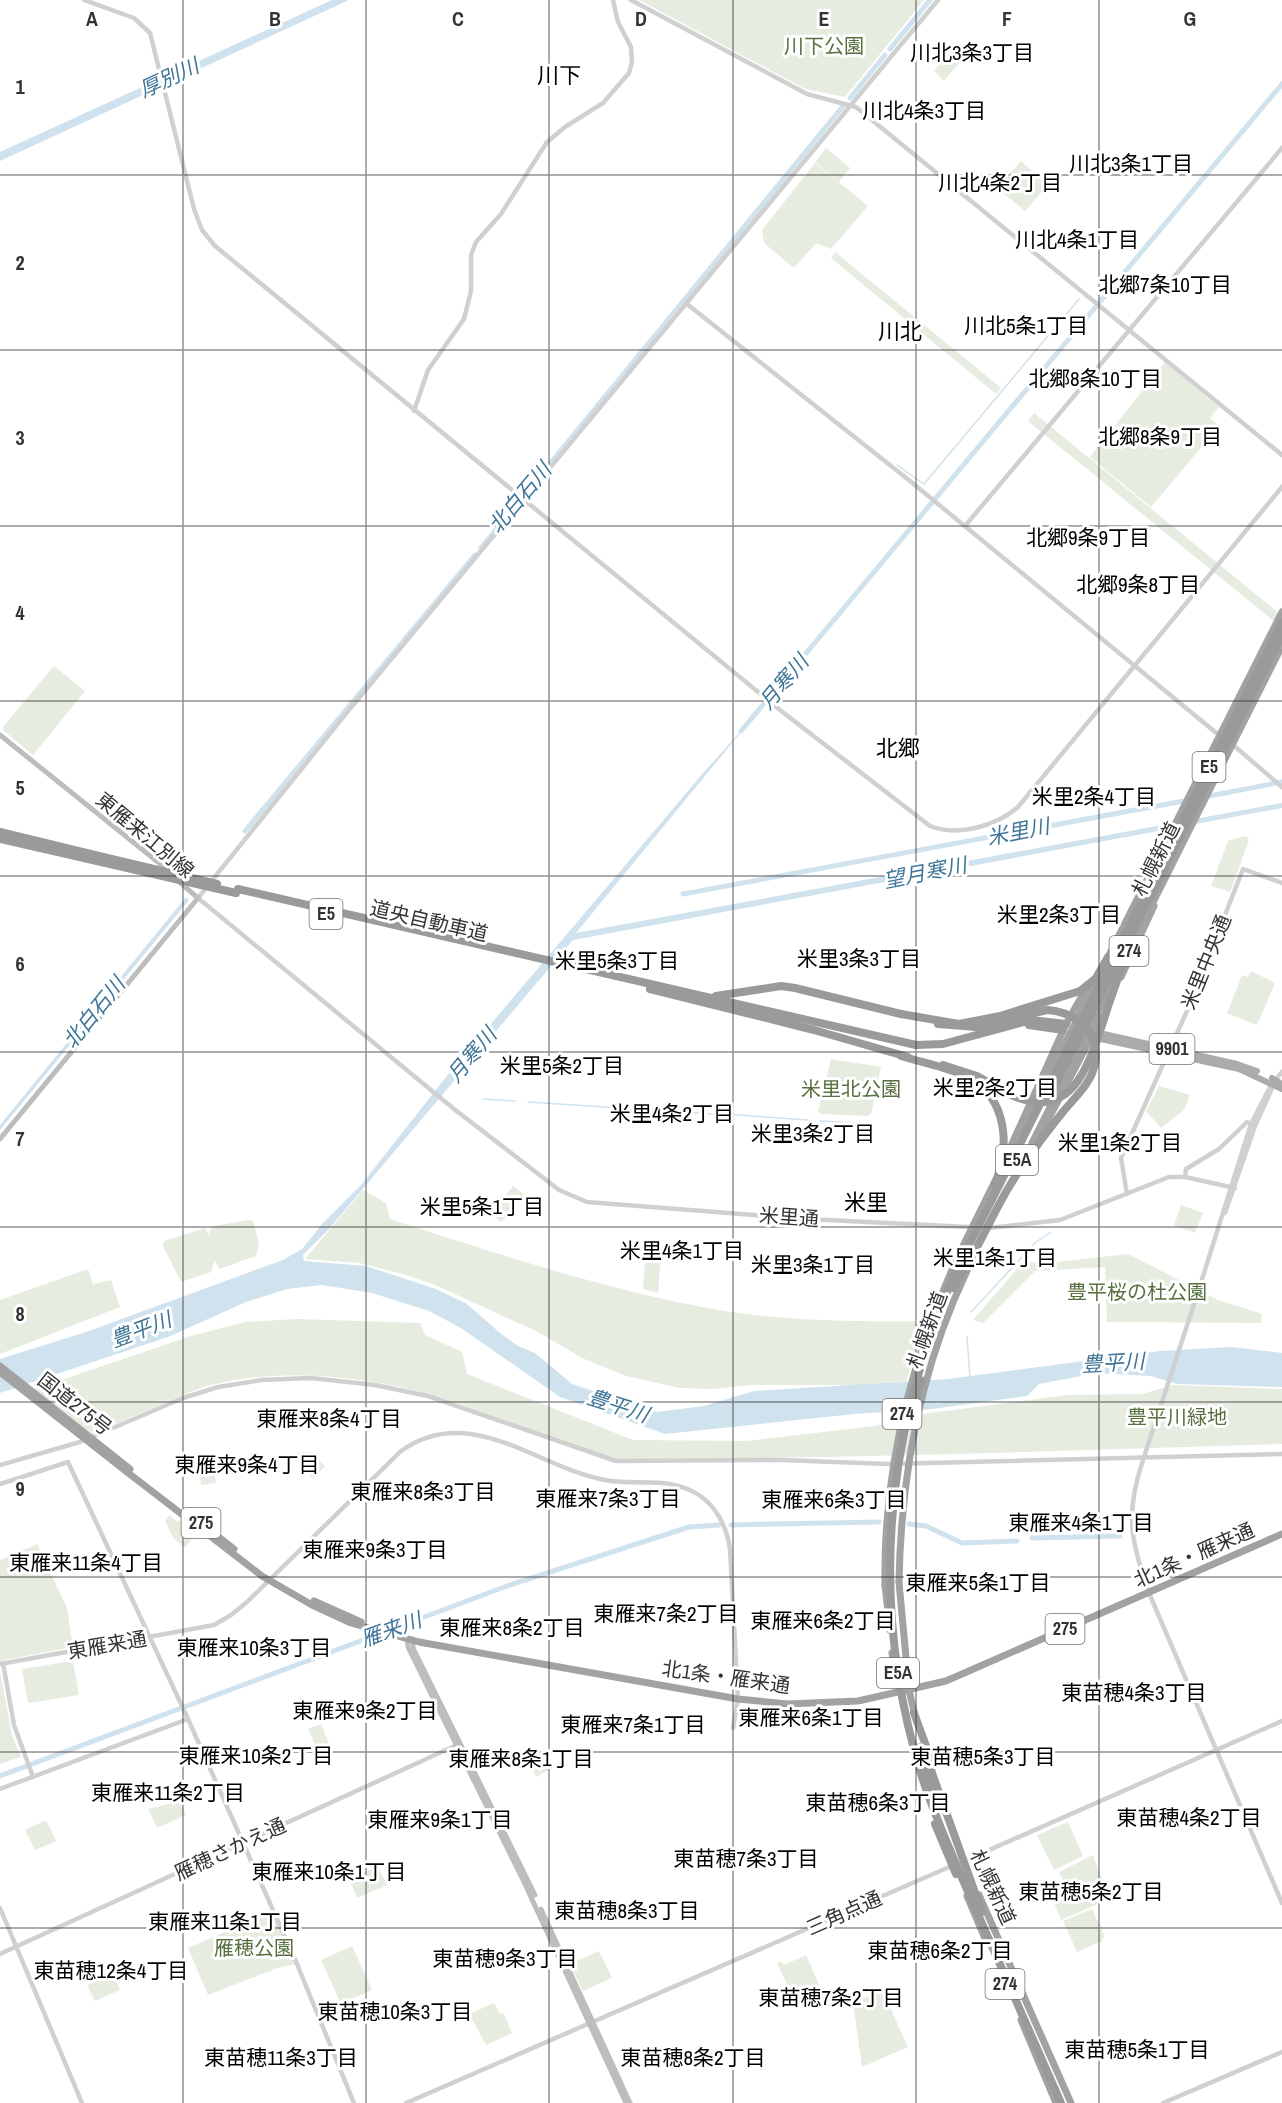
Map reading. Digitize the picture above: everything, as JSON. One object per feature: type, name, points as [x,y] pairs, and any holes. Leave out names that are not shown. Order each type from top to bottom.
[{"type":"highway","name":"札幌新道","points":[[1069,2103],[959,1863],[912,1739],[899,1693],[885,1585],[887,1509],[901,1417],[925,1335],[960,1252],[975,1228],[1018,1132],[1282,612]]},
{"type":"highway","name":"E5","points":[[703,998],[815,1027],[890,1053],[953,1067],[1025,1101],[1043,1103],[1064,1095],[1078,1082],[1089,1064],[1139,912],[1282,623]]},
{"type":"highway","name":"E5","points":[[703,998],[781,986],[903,1014],[967,1024],[1000,1016],[1080,990],[1099,974],[1139,912],[1282,635]]},
{"type":"highway","name":"札幌新道","points":[[1056,2103],[971,1908],[909,1690],[899,1582],[902,1509],[916,1416],[938,1341],[974,1258],[1282,646]]},
{"type":"highway","name":"道央自動車道","points":[[0,832],[237,891],[703,998]]},
{"type":"highway","name":"道央自動車道","points":[[0,838],[98,858]]},
{"type":"highway","points":[[1018,1132],[1064,1027],[1142,888]]},
{"type":"highway","points":[[1023,1162],[1138,946],[1159,894]]},
{"type":"highway","name":"E5A","points":[[1069,2103],[981,1915],[935,1798],[918,1741],[903,1672],[896,1612],[897,1509],[906,1439],[924,1368],[953,1288],[1139,912]]},
{"type":"highway","points":[[903,1014],[948,1026],[968,1028],[1036,1011],[1059,1011],[1073,1016],[1084,1025],[1094,1041],[1096,1052],[1093,1069],[1083,1088],[1022,1166],[953,1288]]},
{"type":"highway","points":[[815,1027],[926,1048],[943,1047],[1031,1020],[1064,1027]]},
{"type":"highway","name":"E5A","points":[[1061,2103],[929,1796],[913,1742],[898,1674],[890,1571],[894,1488],[909,1404],[937,1316],[975,1228],[1080,1031]]},
{"type":"highway","points":[[901,1056],[966,1076],[982,1088],[995,1104],[1003,1128],[1004,1152],[999,1174],[975,1228]]},
{"type":"highway","name":"国道275号","points":[[0,1366],[129,1470]]},
{"type":"highway","name":"国道275号","points":[[0,1372],[129,1470]]},
{"type":"highway","name":"北1条・雁来通","points":[[129,1470],[271,1579],[333,1615],[393,1634],[459,1648],[738,1699],[788,1704],[858,1701],[899,1693],[967,1672],[1282,1534]]},
{"type":"highway","points":[[914,1713],[926,1746],[932,1773],[981,1915]]},
{"type":"highway","points":[[912,1739],[915,1762],[947,1857],[981,1915]]},
{"type":"main road","name":"東雁来江別線","points":[[0,735],[167,869],[198,898],[0,1139]]},
{"type":"main road","name":"9901","points":[[1064,1027],[1239,1069],[1277,1083],[1282,1089]]},
{"type":"main road","points":[[410,1638],[628,2103]]},
{"type":"street","points":[[84,0],[141,22],[152,38],[194,209],[208,238],[414,411],[777,708],[920,819],[937,828],[967,828],[996,822],[1018,807],[1282,487]]},
{"type":"street","points":[[414,411],[428,370],[464,319],[471,291],[471,255],[476,242],[501,214],[547,142],[565,127],[603,103],[629,73],[632,63],[631,47],[618,22],[613,0]]},
{"type":"street","points":[[631,0],[807,93],[852,105],[1282,455]]},
{"type":"street","points":[[198,898],[521,499],[938,0]]},
{"type":"street","points":[[965,526],[1282,148]]},
{"type":"street","points":[[687,303],[1136,665],[1281,787]]},
{"type":"street","name":"米里中央通","points":[[1127,1194],[1121,1158],[1169,1051],[1243,868],[1282,884]]},
{"type":"street","name":"米里通","points":[[198,898],[450,1105],[559,1190],[598,1204],[989,1228],[1053,1221],[1169,1177],[1185,1177],[1232,1187]]},
{"type":"street","points":[[1282,1072],[1253,1125],[1232,1187],[1132,1495],[1130,1525],[1133,1546],[1149,1593],[1282,1903]]},
{"type":"street","points":[[1185,1177],[1186,1170],[1219,1149],[1247,1122],[1253,1125]]},
{"type":"street","points":[[0,1466],[80,1442],[189,1396],[218,1387],[262,1380],[311,1378],[367,1383],[428,1396],[597,1456],[626,1462],[781,1460],[889,1464],[1282,1454]]},
{"type":"street","name":"東雁来通","points":[[1,1664],[214,1625],[239,1609],[271,1579],[393,1457],[410,1444],[433,1435],[458,1433],[482,1436],[604,1480],[673,1484],[691,1490],[708,1503],[719,1517],[728,1536],[738,1699],[733,1728]]},
{"type":"street","points":[[0,1484],[68,1462],[244,1843],[354,2103]]},
{"type":"street","points":[[1,1664],[14,1725],[33,1777]]},
{"type":"street","points":[[0,1789],[188,1719]]},
{"type":"street","name":"三角点通","points":[[406,2103],[1282,1721]]},
{"type":"street","name":"雁穂さかえ通","points":[[0,1953],[458,1744]]},
{"type":"street","points":[[0,1908],[82,2103]]},
{"type":"street","points":[[1163,2103],[1282,2052]]},
{"type":"green space","name":"川下公園","points":[[639,0],[924,0],[845,97],[805,89]]},
{"type":"green space","points":[[957,43],[968,53],[944,81],[934,71]]},
{"type":"green space","points":[[826,148],[850,168],[839,182],[815,162]]},
{"type":"green space","points":[[1021,161],[1048,185],[1025,211],[997,188]]},
{"type":"green space","points":[[815,163],[868,206],[831,249],[816,243],[794,268],[764,243],[762,230]]},
{"type":"green space","points":[[835,252],[1001,388],[996,394],[831,258]]},
{"type":"green space","points":[[1165,362],[1219,407],[1210,418],[1219,426],[1151,507],[1090,457]]},
{"type":"green space","points":[[1034,413],[1280,614],[1275,622],[1028,421]]},
{"type":"green space","points":[[54,666],[85,691],[33,755],[3,730],[3,727]]},
{"type":"green space","points":[[1246,836],[1249,840],[1230,892],[1211,886],[1228,841]]},
{"type":"green space","points":[[1251,971],[1275,983],[1257,1025],[1227,1013],[1242,975],[1248,977]]},
{"type":"green space","name":"米里北公園","points":[[831,1059],[881,1067],[871,1114],[868,1116],[820,1114],[818,1111]]},
{"type":"green space","points":[[1159,1086],[1190,1095],[1184,1110],[1161,1128],[1146,1111]]},
{"type":"green space","points":[[513,1186],[525,1195],[501,1222],[491,1213]]},
{"type":"green space","points":[[363,1190],[386,1203],[390,1219],[593,1282],[676,1302],[718,1310],[796,1319],[926,1321],[906,1381],[860,1385],[751,1385],[712,1389],[680,1388],[626,1376],[582,1358],[536,1331],[435,1285],[359,1263],[305,1259]]},
{"type":"green space","points":[[1181,1205],[1203,1213],[1195,1233],[1174,1225]]},
{"type":"green space","points":[[253,1221],[259,1243],[256,1256],[219,1269],[215,1260],[211,1272],[181,1282],[163,1246],[164,1241],[205,1228],[209,1235],[213,1226]]},
{"type":"green space","points":[[646,1250],[661,1251],[658,1293],[643,1289]]},
{"type":"green space","name":"豊平桜の杜公園","points":[[1128,1254],[1218,1300],[1262,1314],[1261,1323],[1107,1322],[1105,1267],[1035,1271],[983,1323],[973,1320],[1023,1262],[1048,1263]]},
{"type":"green space","points":[[788,1258],[818,1261],[818,1276],[787,1275]]},
{"type":"green space","points":[[88,1269],[93,1284],[111,1280],[120,1307],[0,1354],[0,1300]]},
{"type":"green space","name":"豊平川緑地","points":[[297,1319],[420,1323],[425,1335],[462,1352],[467,1374],[633,1440],[747,1441],[874,1426],[922,1414],[1067,1395],[1143,1394],[1172,1385],[1282,1389],[1282,1444],[867,1456],[618,1459],[597,1454],[424,1393],[330,1376],[266,1376],[203,1387],[91,1434],[32,1390],[191,1336],[245,1322]]},
{"type":"green space","points":[[311,1452],[325,1466],[313,1479],[297,1462],[295,1453]]},
{"type":"green space","points":[[213,1460],[216,1483],[201,1485],[198,1461]]},
{"type":"green space","points":[[169,1515],[176,1521],[183,1520],[197,1532],[185,1548],[173,1538],[165,1521]]},
{"type":"green space","points":[[37,1544],[67,1608],[73,1647],[0,1661],[0,1560]]},
{"type":"green space","points":[[73,1661],[79,1695],[28,1703],[22,1669]]},
{"type":"green space","points":[[0,1671],[12,1735],[21,1757],[0,1764]]},
{"type":"green space","points":[[321,1724],[333,1753],[321,1758],[308,1729]]},
{"type":"green space","points":[[539,1748],[549,1770],[536,1777],[525,1755]]},
{"type":"green space","points":[[180,1801],[186,1815],[157,1828],[148,1809]]},
{"type":"green space","points":[[46,1820],[56,1841],[35,1850],[25,1830]]},
{"type":"green space","points":[[1068,1822],[1083,1856],[1054,1870],[1037,1835]]},
{"type":"green space","points":[[1093,1855],[1109,1899],[1061,1920],[1054,1902],[1069,1895],[1059,1872]]},
{"type":"green space","points":[[378,1866],[387,1885],[357,1898],[349,1879]]},
{"type":"green space","points":[[1092,1909],[1104,1935],[1102,1941],[1077,1952],[1063,1921]]},
{"type":"green space","name":"雁穂公園","points":[[273,1911],[297,1964],[280,1967],[208,1995],[188,1948]]},
{"type":"green space","points":[[352,1946],[372,1990],[341,2004],[321,1960]]},
{"type":"green space","points":[[599,1951],[612,1978],[583,1991],[570,1964]]},
{"type":"green space","points":[[806,1955],[824,1996],[798,2007],[777,1963],[781,1961],[784,1965]]},
{"type":"green space","points":[[113,1974],[120,1990],[95,2001],[87,1985]]},
{"type":"green space","points":[[882,1990],[908,2047],[862,2067],[853,2003]]},
{"type":"green space","points":[[494,2003],[500,2014],[503,2012],[512,2033],[486,2045],[469,2014]]},
{"type":"water","name":"厚別川","points":[[332,0],[349,0],[0,161],[0,152]]},
{"type":"water","points":[[751,720],[576,933],[1282,803],[1282,808],[573,940],[329,1229],[303,1255],[304,1261],[366,1266],[436,1289],[467,1304],[500,1333],[518,1346],[535,1353],[572,1384],[656,1412],[704,1406],[754,1391],[948,1379],[1160,1351],[1232,1347],[1282,1353],[1282,1387],[1177,1384],[1151,1376],[1097,1373],[1039,1384],[1027,1396],[932,1409],[854,1414],[665,1434],[560,1397],[461,1328],[429,1311],[372,1293],[322,1285],[287,1289],[246,1302],[168,1337],[0,1393],[0,1359],[86,1332],[283,1260],[302,1249],[323,1223],[361,1185],[446,1077],[704,772]]},
{"type":"water","points":[[186,897],[189,900],[0,1130],[0,1125]]},
{"type":"waterway","name":"北白石川","points":[[890,49],[930,0]]},
{"type":"waterway","name":"北白石川","points":[[850,98],[885,55]]},
{"type":"waterway","name":"月寒川","points":[[741,731],[1282,84]]},
{"type":"waterway","name":"北白石川","points":[[481,548],[843,106]]},
{"type":"waterway","points":[[897,465],[924,484],[1079,299]]},
{"type":"waterway","name":"北白石川","points":[[245,831],[475,555]]},
{"type":"waterway","name":"米里川","points":[[1204,797],[1282,782]]},
{"type":"waterway","name":"米里川","points":[[683,894],[1189,800]]},
{"type":"waterway","points":[[453,1078],[462,1085]]},
{"type":"waterway","points":[[483,1099],[515,1101]]},
{"type":"waterway","points":[[528,1102],[619,1108]]},
{"type":"waterway","points":[[632,1108],[713,1114]]},
{"type":"waterway","points":[[724,1114],[808,1120]]},
{"type":"waterway","points":[[820,1121],[859,1123]]},
{"type":"waterway","points":[[971,1312],[1036,1242],[1051,1232]]},
{"type":"waterway","points":[[967,1337],[970,1378]]},
{"type":"waterway","name":"雁来川","points":[[731,1525],[879,1522]]},
{"type":"waterway","name":"雁来川","points":[[909,1524],[926,1526],[962,1543],[1017,1541]]},
{"type":"waterway","name":"雁来川","points":[[0,1776],[507,1586],[689,1527],[719,1525]]},
{"type":"waterway","name":"雁来川","points":[[1032,1538],[1120,1536]]},
{"type":"district","name":"川北3条3丁目","points":[[972,53]]},
{"type":"district","name":"川下","points":[[559,75]]},
{"type":"district","name":"川北4条3丁目","points":[[924,111]]},
{"type":"district","name":"川北3条1丁目","points":[[1131,164]]},
{"type":"district","name":"川北4条2丁目","points":[[1000,183]]},
{"type":"district","name":"川北4条1丁目","points":[[1077,240]]},
{"type":"district","name":"北郷7条10丁目","points":[[1165,285]]},
{"type":"district","name":"川北5条1丁目","points":[[1026,326]]},
{"type":"district","name":"川北","points":[[900,331]]},
{"type":"district","name":"北郷8条10丁目","points":[[1095,379]]},
{"type":"district","name":"北郷8条9丁目","points":[[1160,437]]},
{"type":"district","name":"北郷9条9丁目","points":[[1088,538]]},
{"type":"district","name":"北郷9条8丁目","points":[[1138,585]]},
{"type":"district","name":"北郷","points":[[898,748]]},
{"type":"district","name":"米里2条4丁目","points":[[1094,797]]},
{"type":"district","name":"米里2条3丁目","points":[[1059,915]]},
{"type":"district","name":"米里3条3丁目","points":[[859,959]]},
{"type":"district","name":"米里5条3丁目","points":[[617,961]]},
{"type":"district","name":"米里5条2丁目","points":[[562,1066]]},
{"type":"district","name":"米里2条2丁目","points":[[995,1088]]},
{"type":"district","name":"米里4条2丁目","points":[[672,1114]]},
{"type":"district","name":"米里3条2丁目","points":[[813,1134]]},
{"type":"district","name":"米里1条2丁目","points":[[1120,1143]]},
{"type":"district","name":"米里","points":[[866,1202]]},
{"type":"district","name":"米里5条1丁目","points":[[482,1207]]},
{"type":"district","name":"米里4条1丁目","points":[[682,1251]]},
{"type":"district","name":"米里1条1丁目","points":[[995,1258]]},
{"type":"district","name":"米里3条1丁目","points":[[813,1265]]},
{"type":"district","name":"東雁来8条4丁目","points":[[329,1419]]},
{"type":"district","name":"東雁来9条4丁目","points":[[247,1465]]},
{"type":"district","name":"東雁来8条3丁目","points":[[423,1492]]},
{"type":"district","name":"東雁来7条3丁目","points":[[608,1499]]},
{"type":"district","name":"東雁来6条3丁目","points":[[834,1500]]},
{"type":"district","name":"東雁来4条1丁目","points":[[1081,1523]]},
{"type":"district","name":"東雁来9条3丁目","points":[[375,1550]]},
{"type":"district","name":"東雁来11条4丁目","points":[[86,1563]]},
{"type":"district","name":"東雁来5条1丁目","points":[[978,1583]]},
{"type":"district","name":"東雁来7条2丁目","points":[[666,1614]]},
{"type":"district","name":"東雁来6条2丁目","points":[[823,1621]]},
{"type":"district","name":"東雁来8条2丁目","points":[[512,1628]]},
{"type":"district","name":"東雁来10条3丁目","points":[[254,1648]]},
{"type":"district","name":"東苗穂4条3丁目","points":[[1134,1693]]},
{"type":"district","name":"東雁来9条2丁目","points":[[365,1711]]},
{"type":"district","name":"東雁来6条1丁目","points":[[811,1718]]},
{"type":"district","name":"東雁来7条1丁目","points":[[633,1725]]},
{"type":"district","name":"東雁来10条2丁目","points":[[256,1756]]},
{"type":"district","name":"東苗穂5条3丁目","points":[[983,1757]]},
{"type":"district","name":"東雁来8条1丁目","points":[[521,1759]]},
{"type":"district","name":"東雁来11条2丁目","points":[[168,1793]]},
{"type":"district","name":"東苗穂6条3丁目","points":[[878,1803]]},
{"type":"district","name":"東苗穂4条2丁目","points":[[1189,1818]]},
{"type":"district","name":"東雁来9条1丁目","points":[[440,1820]]},
{"type":"district","name":"東苗穂7条3丁目","points":[[746,1859]]},
{"type":"district","name":"東雁来10条1丁目","points":[[329,1872]]},
{"type":"district","name":"東苗穂5条2丁目","points":[[1091,1892]]},
{"type":"district","name":"東苗穂8条3丁目","points":[[627,1911]]},
{"type":"district","name":"東雁来11条1丁目","points":[[225,1922]]},
{"type":"district","name":"東苗穂6条2丁目","points":[[940,1951]]},
{"type":"district","name":"東苗穂9条3丁目","points":[[505,1959]]},
{"type":"district","name":"東苗穂12条4丁目","points":[[111,1971]]},
{"type":"district","name":"東苗穂7条2丁目","points":[[831,1998]]},
{"type":"district","name":"東苗穂10条3丁目","points":[[395,2012]]},
{"type":"district","name":"東苗穂5条1丁目","points":[[1137,2050]]},
{"type":"district","name":"東苗穂11条3丁目","points":[[281,2058]]},
{"type":"district","name":"東苗穂8条2丁目","points":[[693,2058]]},
{"type":"water label","name":"望月寒川","points":[[925,873]]},
{"type":"water label","name":"豊平川","points":[[141,1330]]},
{"type":"water label","name":"豊平川","points":[[1113,1363]]},
{"type":"water label","name":"豊平川","points":[[618,1406]]}]
